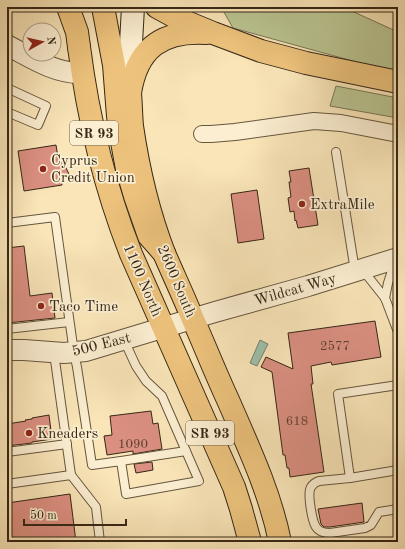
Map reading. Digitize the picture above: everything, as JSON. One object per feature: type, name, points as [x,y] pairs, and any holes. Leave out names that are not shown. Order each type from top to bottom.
[{"type":"main road","points":[[68,7],[77,32],[79,47]]},
{"type":"main road","name":"1100 North","points":[[80,7],[78,32],[82,73],[100,156],[118,219],[131,254],[234,488],[250,542]]},
{"type":"main road","points":[[102,7],[114,65],[118,116],[127,169],[149,236],[164,253]]},
{"type":"main road","name":"2600 South","points":[[133,7],[130,47],[132,126],[151,214],[164,253],[254,459],[274,517],[280,542]]},
{"type":"main road","points":[[157,7],[179,19],[261,51],[306,63],[398,82]]},
{"type":"main road","points":[[130,93],[137,68],[146,53],[154,45],[176,35],[199,32],[213,33]]},
{"type":"street","points":[[7,45],[54,68],[67,72],[82,73]]},
{"type":"street","points":[[202,134],[235,132],[314,121],[341,123],[398,134]]},
{"type":"street","name":"Wildcat Way","points":[[192,318],[308,286],[397,259]]},
{"type":"street","name":"500 East","points":[[7,350],[74,353],[124,340],[192,318]]},
{"type":"lane","points":[[7,88],[46,106],[38,125],[7,112]]},
{"type":"lane","points":[[336,152],[358,270],[385,298],[398,332]]},
{"type":"lane","points":[[7,224],[54,217],[92,465],[186,451]]},
{"type":"lane","points":[[385,298],[388,283],[397,259]]},
{"type":"lane","points":[[7,329],[69,322]]},
{"type":"lane","points":[[121,461],[126,494],[199,481],[162,396],[146,381],[136,366],[124,340]]},
{"type":"lane","points":[[54,353],[71,475],[96,507],[100,542]]},
{"type":"lane","points":[[350,478],[338,394],[398,385]]},
{"type":"lane","points":[[7,452],[67,444]]},
{"type":"lane","points":[[398,470],[350,478],[319,481],[314,483],[309,492],[313,522],[316,528],[324,533],[365,528],[371,525],[379,512],[398,510]]},
{"type":"lane","points":[[7,484],[71,475]]},
{"type":"green space","points":[[221,7],[343,7],[398,32],[398,71],[360,63],[233,28]]},
{"type":"green space","points":[[336,86],[398,98],[398,118],[330,106]]},
{"type":"shaded area","points":[[260,340],[268,344],[257,366],[250,363]]},
{"type":"building","name":"Cyprus Credit Union","points":[[56,145],[59,164],[63,162],[69,174],[61,178],[62,185],[24,191],[18,151]]},
{"type":"building","name":"ExtraMile","points":[[309,168],[318,225],[298,228],[296,220],[295,221],[294,211],[290,212],[288,198],[291,197],[289,182],[291,182],[289,171]]},
{"type":"building","points":[[257,190],[264,239],[238,243],[231,194]]},
{"type":"building","points":[[24,246],[30,296],[52,293],[55,318],[7,323],[7,248]]},
{"type":"building","points":[[375,321],[381,357],[332,365],[331,362],[311,366],[313,384],[311,384],[324,472],[290,477],[285,455],[283,455],[272,372],[261,367],[266,357],[293,369],[288,333]]},
{"type":"building","points":[[151,411],[153,424],[158,423],[162,449],[133,454],[133,451],[107,455],[104,436],[112,435],[110,416]]},
{"type":"building","name":"Kneaders","points":[[49,415],[52,439],[7,446],[7,424]]},
{"type":"building","points":[[152,462],[153,470],[136,473],[134,464]]},
{"type":"building","points":[[70,494],[76,542],[7,542],[7,503]]},
{"type":"building","points":[[362,503],[364,522],[330,527],[324,527],[321,524],[318,509]]},
{"type":"place","name":"Cyprus Credit Union","points":[[43,169]]},
{"type":"place","name":"ExtraMile","points":[[302,204]]},
{"type":"place","name":"Taco Time","points":[[41,306]]},
{"type":"place","name":"Kneaders","points":[[29,433]]}]
